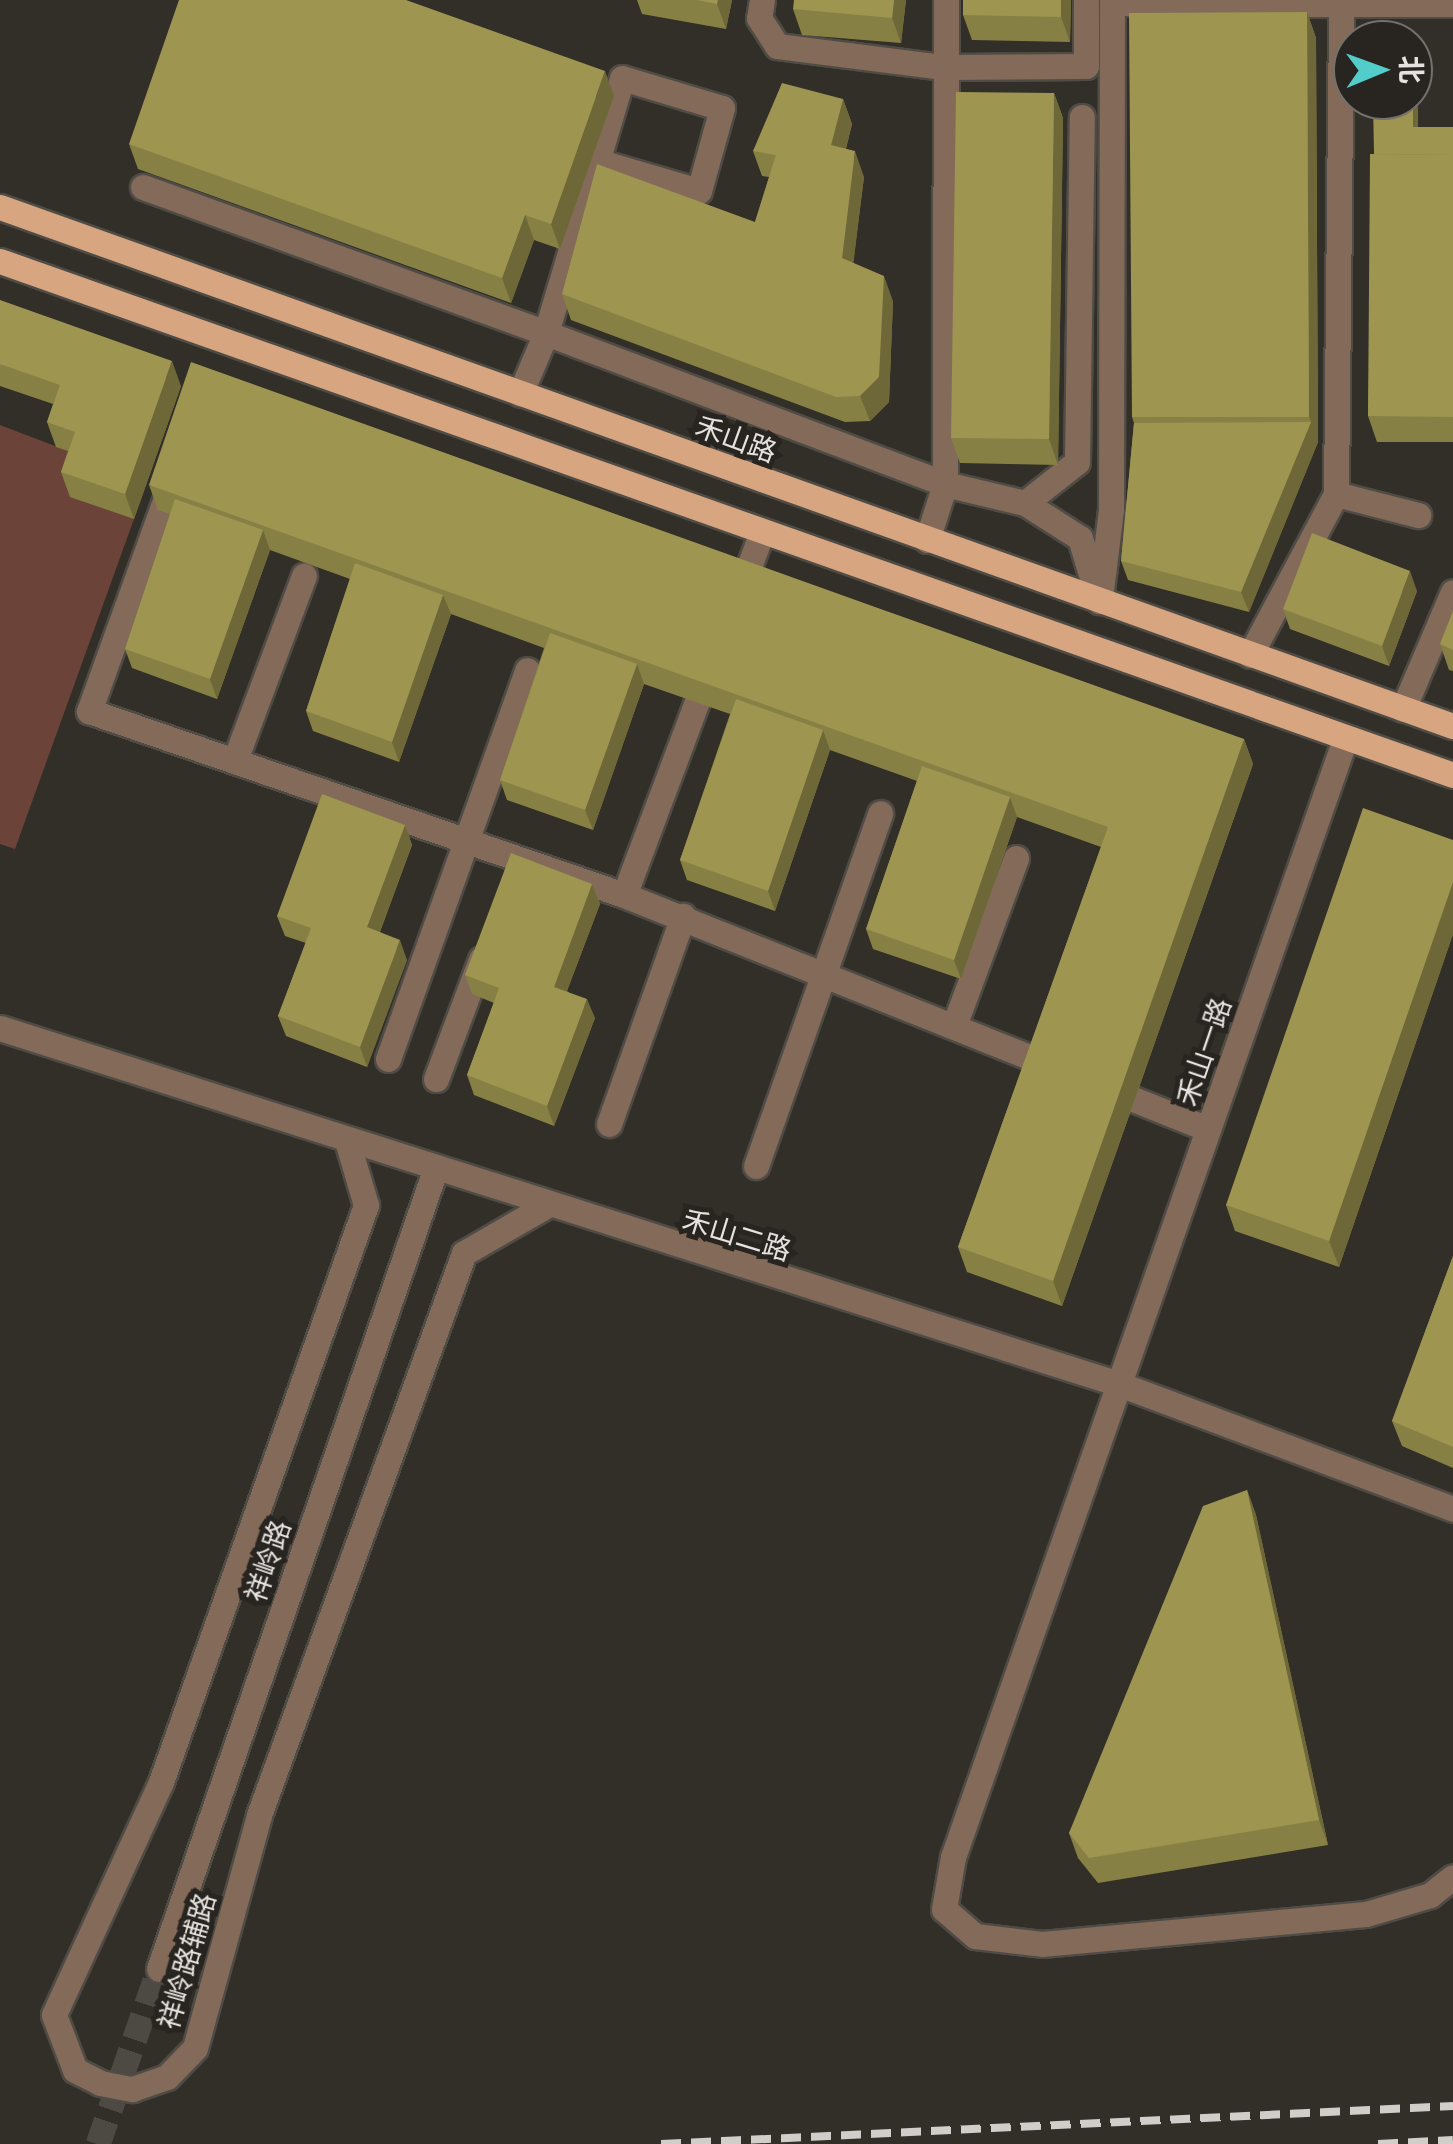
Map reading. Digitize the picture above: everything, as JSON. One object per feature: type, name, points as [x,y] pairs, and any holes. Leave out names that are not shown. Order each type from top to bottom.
[{"type":"main road","name":"禾山路","points":[[0,208],[1453,726]]},
{"type":"main road","points":[[0,261],[1453,774]]},
{"type":"street","points":[[762,0],[765,37],[777,46],[944,67],[1086,66],[1103,1]]},
{"type":"street","points":[[928,540],[945,484],[946,0]]},
{"type":"street","points":[[1103,1],[1342,0],[1453,4]]},
{"type":"street","points":[[1250,656],[1336,494],[1342,0]]},
{"type":"street","points":[[1099,601],[1111,510],[1103,1]]},
{"type":"street","points":[[520,394],[546,332],[600,162],[612,74],[722,108],[698,191],[600,162]]},
{"type":"street","points":[[1025,503],[1078,462],[1082,117]]},
{"type":"street","points":[[143,187],[546,332],[945,484],[1025,503],[1080,538],[1099,601]]},
{"type":"street","points":[[181,456],[89,711],[520,856],[684,916],[1208,1129]]},
{"type":"street","points":[[1336,494],[1418,515]]},
{"type":"street","points":[[624,895],[762,532]]},
{"type":"street","points":[[235,760],[304,574]]},
{"type":"street","points":[[1403,709],[1453,592]]},
{"type":"street","points":[[388,1058],[527,670]]},
{"type":"street","name":"禾山一路","points":[[1345,739],[952,1858],[944,1909],[976,1936],[1042,1944],[1366,1914],[1430,1895],[1453,1877]]},
{"type":"street","points":[[756,1166],[880,814]]},
{"type":"street","points":[[506,894],[520,856]]},
{"type":"street","points":[[954,1026],[1016,858]]},
{"type":"street","points":[[608,1124],[684,916]]},
{"type":"street","points":[[436,1079],[492,931]]},
{"type":"street","points":[[1018,1094],[1044,1024]]},
{"type":"street","name":"禾山二路","points":[[0,1028],[434,1174],[1118,1384],[1453,1509]]},
{"type":"street","name":"祥岭路辅路","points":[[348,1144],[366,1205],[161,1782],[54,2015],[74,2070],[100,2084],[132,2089],[167,2077],[195,2048],[258,1816],[464,1253],[544,1208]]},
{"type":"street","name":"祥岭路","points":[[159,1969],[434,1174]]},
{"type":"shaded area","points":[[0,425],[84,457],[134,519],[15,849],[0,844]]},
{"type":"building","points":[[179,0],[406,0],[605,71],[551,224],[525,215],[502,278],[129,144]]},
{"type":"building","points":[[794,0],[894,0],[892,18],[793,9]]},
{"type":"building","points":[[963,0],[1061,0],[1061,17],[963,15]]},
{"type":"building","points":[[1307,12],[1309,417],[1132,417],[1129,13]]},
{"type":"building","points":[[782,83],[843,99],[831,145],[855,151],[842,258],[884,276],[879,377],[860,396],[836,397],[562,294],[597,164],[755,222],[776,155],[753,151]]},
{"type":"building","points":[[956,92],[1054,93],[1049,439],[951,438]]},
{"type":"building","points":[[1373,120],[1413,120],[1413,127],[1453,127],[1453,155],[1374,154]]},
{"type":"building","points":[[1370,154],[1453,155],[1453,417],[1368,416]]},
{"type":"building","points":[[0,300],[172,361],[125,494],[61,472],[75,432],[47,422],[60,385],[0,364]]},
{"type":"building","points":[[191,362],[1244,739],[1053,1281],[958,1247],[1108,827],[149,485]]},
{"type":"building","points":[[1311,422],[1241,592],[1121,561],[1134,423]]},
{"type":"building","points":[[175,499],[263,530],[210,679],[125,649]]},
{"type":"building","points":[[1312,533],[1410,571],[1382,646],[1283,609]]},
{"type":"building","points":[[355,563],[443,595],[392,742],[306,711]]},
{"type":"building","points":[[1453,611],[1453,650],[1440,644]]},
{"type":"building","points":[[550,633],[637,664],[585,810],[500,780]]},
{"type":"building","points":[[736,699],[823,730],[768,891],[680,860]]},
{"type":"building","points":[[922,766],[1010,797],[954,960],[866,929]]},
{"type":"building","points":[[322,794],[405,825],[367,927],[400,940],[360,1047],[278,1016],[311,928],[277,916]]},
{"type":"building","points":[[1363,808],[1453,840],[1453,882],[1329,1241],[1226,1205]]},
{"type":"building","points":[[511,853],[592,884],[554,987],[587,999],[547,1106],[467,1075],[499,988],[465,975]]},
{"type":"building","points":[[1453,1256],[1453,1447],[1392,1421]]},
{"type":"building","points":[[1247,1490],[1319,1820],[1089,1858],[1069,1833],[1203,1506]]},
{"type":"tunnel","points":[[98,2144],[159,1969]]},
{"type":"railway","points":[[661,2144],[1453,2106]]},
{"type":"railway","points":[[1378,2144],[1453,2140]]}]
